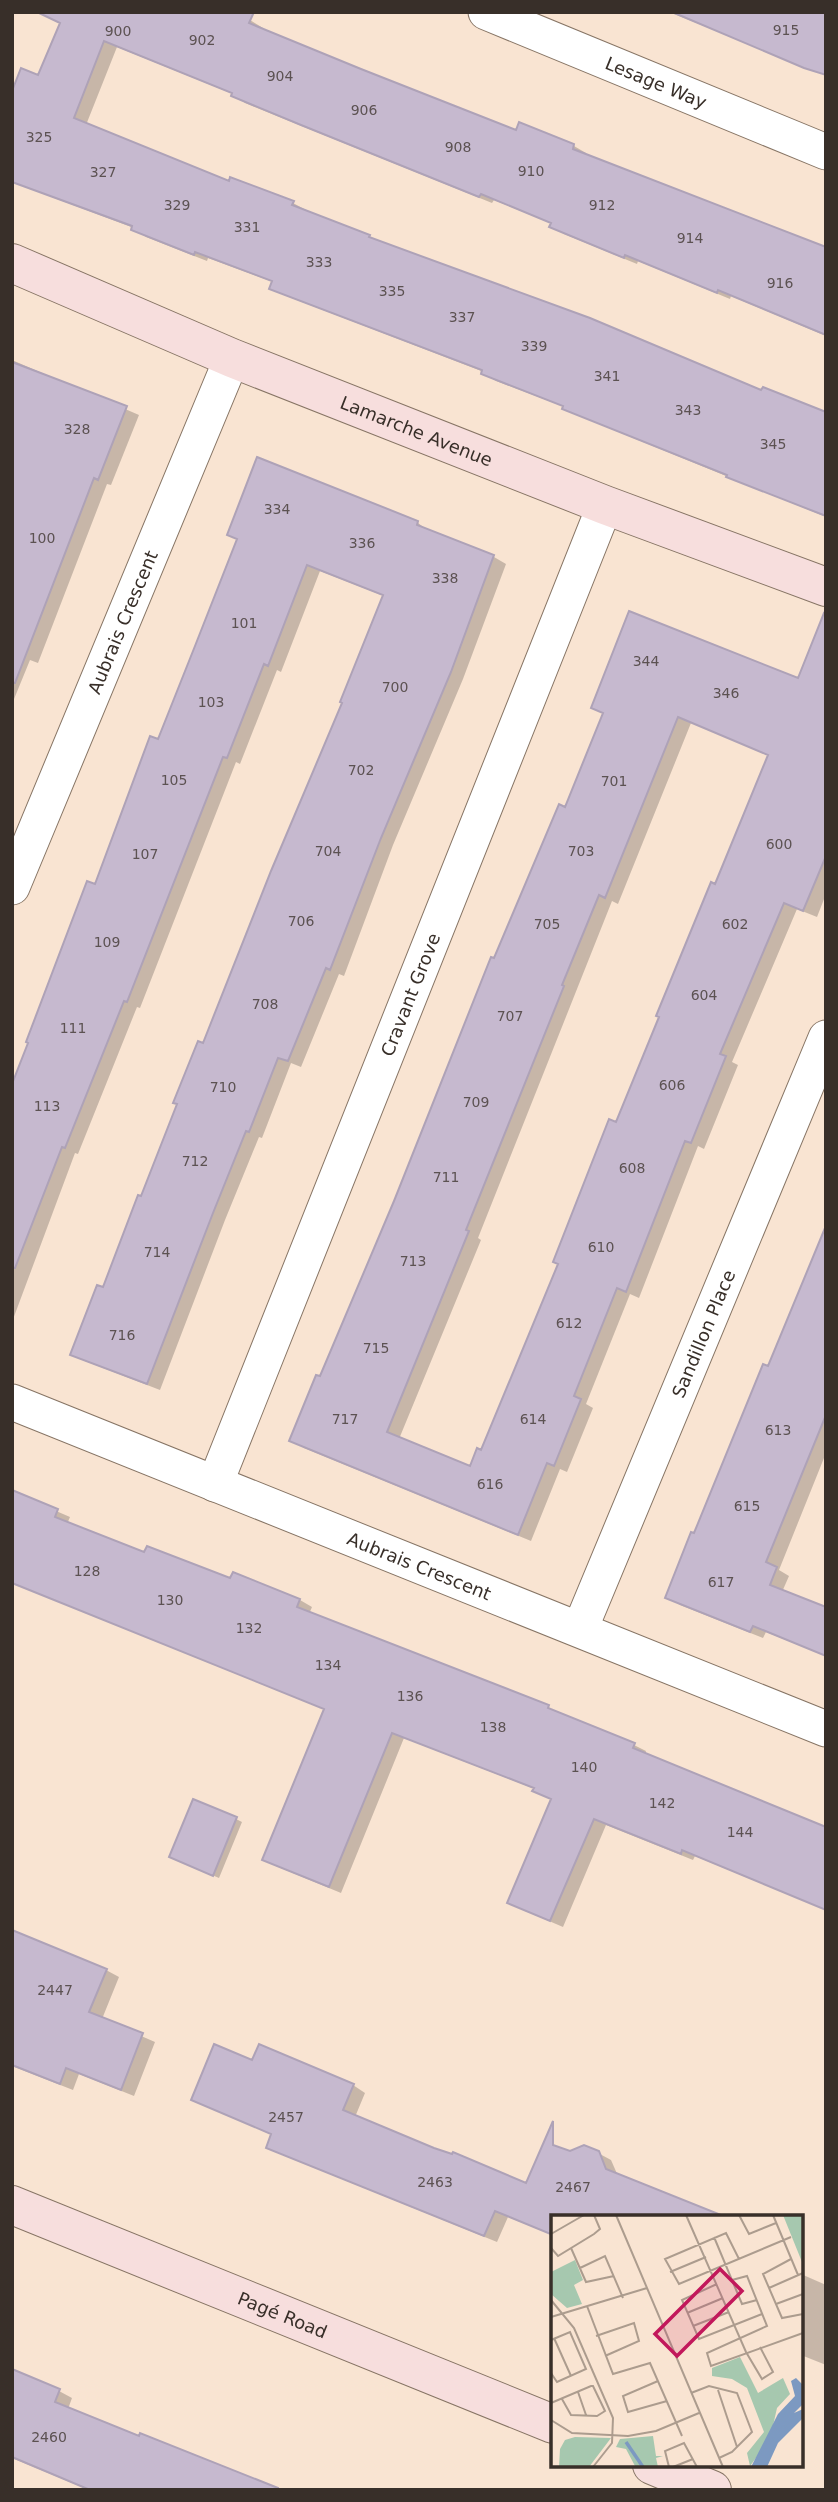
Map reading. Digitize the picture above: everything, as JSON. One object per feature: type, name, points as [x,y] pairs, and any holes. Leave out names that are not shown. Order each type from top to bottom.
[{"type":"street","name":"Lesage Way","points":[[486,12],[826,152]]},
{"type":"street","name":"Lamarche Avenue","points":[[12,264],[232,358],[605,505],[826,587]]},
{"type":"street","name":"Aubrais Crescent","points":[[12,887],[232,358]]},
{"type":"street","name":"Cravant Grove","points":[[215,1485],[605,505]]},
{"type":"street","name":"Sandillon Place","points":[[580,1629],[826,1038]]},
{"type":"street","name":"Aubrais Crescent","points":[[12,1402],[826,1729]]},
{"type":"street","name":"Pagé Road","points":[[12,2206],[551,2423]]},
{"type":"street","points":[[657,2467],[712,2490]]},
{"type":"building","points":[[37,12],[254,12],[249,23],[516,130],[519,122],[574,144],[573,149],[826,247],[826,335],[718,290],[717,293],[625,255],[624,258],[549,227],[551,223],[301,125],[231,96],[232,93],[104,41],[74,118],[229,181],[230,177],[294,201],[292,205],[370,235],[369,237],[590,318],[761,390],[763,387],[826,412],[826,516],[562,409],[563,406],[481,374],[482,370],[269,289],[272,281],[195,252],[194,255],[131,230],[132,226],[12,182],[12,91],[21,68],[38,75],[60,23]]},
{"type":"building","points":[[672,12],[826,12],[826,75],[804,68]]},
{"type":"building","points":[[12,362],[127,406],[98,480],[94,478],[15,683],[12,683]]},
{"type":"building","points":[[257,457],[418,521],[417,525],[494,555],[451,672],[381,838],[330,970],[326,968],[288,1061],[278,1058],[213,1213],[147,1384],[70,1355],[97,1285],[103,1287],[138,1195],[141,1196],[177,1104],[173,1103],[198,1041],[203,1043],[271,871],[342,703],[340,702],[383,595],[307,565],[268,666],[264,664],[227,758],[223,757],[127,1002],[124,1001],[65,1148],[62,1147],[15,1268],[12,1268],[12,1084],[87,881],[95,884],[150,736],[158,739],[237,539],[227,535]]},
{"type":"building","points":[[629,611],[798,678],[824,613],[826,614],[826,856],[803,911],[784,903],[720,1054],[726,1056],[691,1143],[685,1141],[626,1292],[617,1288],[574,1396],[581,1399],[554,1466],[547,1463],[518,1535],[289,1441],[316,1375],[320,1376],[394,1201],[491,957],[494,958],[559,804],[565,807],[603,713],[591,708]],"holes":[[[678,717],[768,755],[715,884],[711,882],[616,1122],[609,1119],[553,1262],[558,1264],[481,1450],[477,1448],[470,1466],[387,1432],[469,1231],[466,1230],[564,986],[562,985],[599,895],[605,898]]]},
{"type":"building","points":[[825,1228],[826,1415],[766,1562],[777,1567],[770,1585],[826,1607],[826,1656],[753,1626],[750,1632],[665,1598],[763,1364],[768,1366]]},
{"type":"building","points":[[12,1490],[58,1509],[55,1517],[144,1552],[147,1546],[230,1578],[233,1572],[300,1599],[297,1607],[549,1705],[548,1708],[635,1743],[633,1748],[826,1827],[826,1910],[682,1850],[681,1854],[594,1819],[550,1921],[507,1903],[551,1799],[532,1791],[534,1788],[392,1733],[329,1887],[262,1860],[324,1709],[12,1583]]},
{"type":"building","points":[[193,1799],[237,1817],[213,1876],[169,1857]]},
{"type":"building","points":[[12,1930],[107,1969],[89,2012],[143,2033],[121,2090],[66,2068],[60,2084],[12,2065]]},
{"type":"building","points":[[214,2044],[252,2060],[259,2044],[354,2084],[343,2110],[526,2183],[553,2121],[553,2145],[570,2151],[584,2145],[599,2151],[606,2169],[721,2215],[551,2215],[551,2234],[495,2211],[484,2236],[266,2148],[271,2134],[191,2100]]},
{"type":"building","points":[[12,2369],[60,2389],[55,2402],[139,2436],[140,2433],[278,2490],[90,2490],[12,2457]]}]
